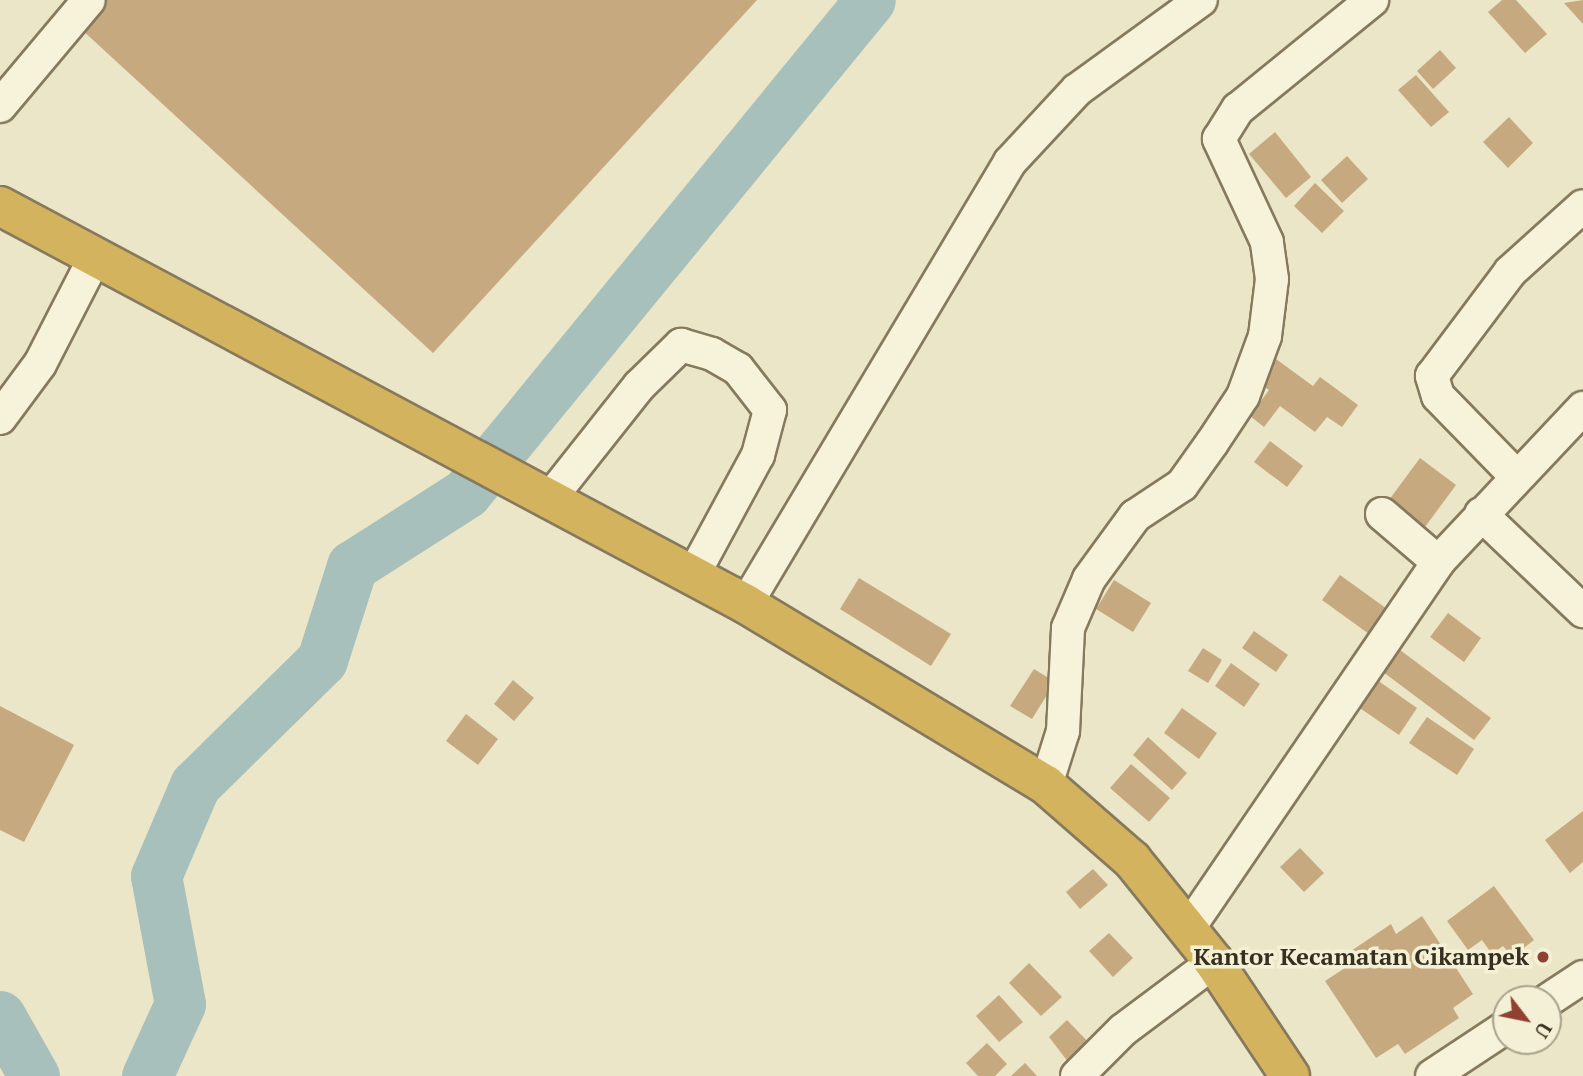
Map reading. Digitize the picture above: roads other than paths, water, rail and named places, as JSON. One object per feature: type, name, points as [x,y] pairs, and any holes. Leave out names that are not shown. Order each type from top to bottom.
[{"type":"highway","points":[[0,206],[94,259],[428,431],[746,604],[1046,785],[1132,860],[1214,962],[1290,1076]]},
{"type":"street","points":[[0,106],[89,0]]},
{"type":"street","points":[[746,604],[1010,162],[1077,90],[1201,0]]},
{"type":"street","points":[[1046,785],[1063,731],[1068,628],[1089,579],[1135,516],[1182,485],[1243,396],[1265,336],[1272,279],[1267,242],[1219,139],[1238,109],[1372,0]]},
{"type":"street","points":[[1516,475],[1438,396],[1432,376],[1436,363],[1510,272],[1583,206]]},
{"type":"street","points":[[0,418],[40,364],[94,259]]},
{"type":"street","points":[[535,489],[681,345],[712,354],[738,369],[770,410],[758,455],[693,575]]},
{"type":"street","points":[[1188,929],[1438,562],[1516,475],[1583,408]]},
{"type":"street","points":[[1382,514],[1438,562]]},
{"type":"street","points":[[1481,514],[1583,611]]},
{"type":"street","points":[[1077,1076],[1123,1030],[1214,962]]},
{"type":"street","points":[[1562,991],[1583,977]]},
{"type":"street","points":[[1436,1075],[1492,1037]]},
{"type":"waterway","points":[[147,1076],[180,1004],[156,876],[195,785],[322,660],[352,566],[466,493],[870,0]]},
{"type":"waterway","points":[[0,1016],[34,1076]]},
{"type":"place","name":"Kantor Kecamatan Cikampek","points":[[1543,957]]}]
